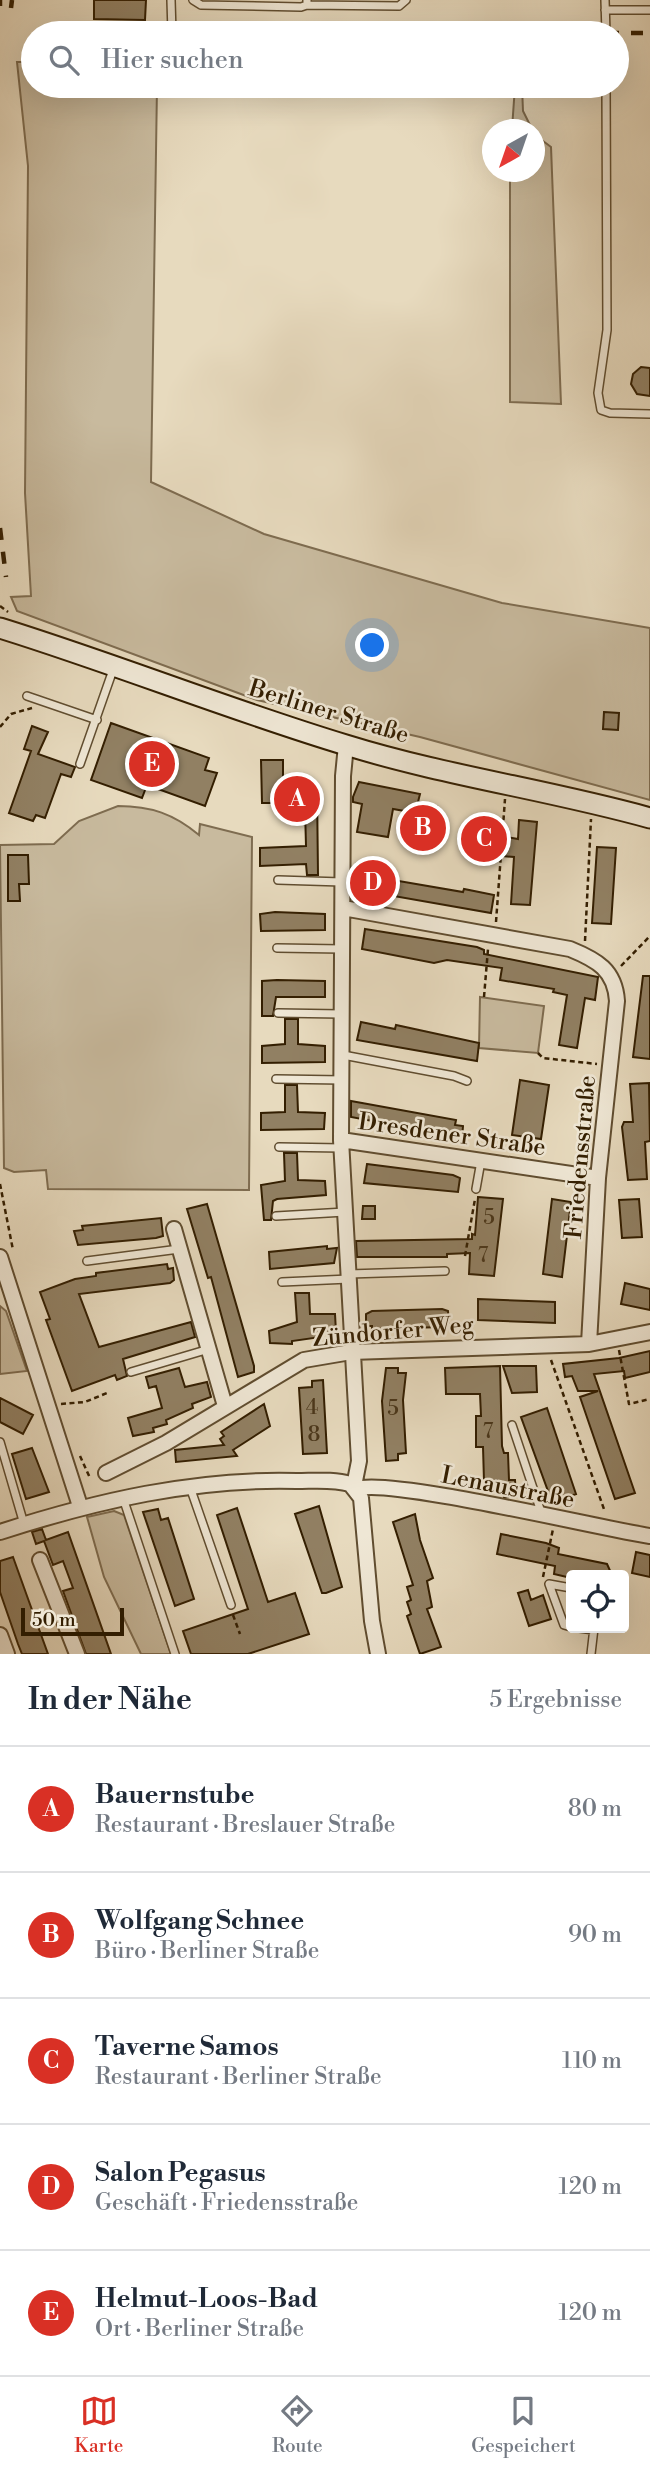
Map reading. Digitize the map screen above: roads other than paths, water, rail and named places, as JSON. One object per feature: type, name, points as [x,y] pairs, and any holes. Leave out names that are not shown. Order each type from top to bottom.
[{"type":"street","name":"Berliner Straße","points":[[6,621],[114,666],[346,745],[461,776],[592,802],[650,818]]},
{"type":"street","points":[[346,745],[342,882],[342,1144],[351,1353],[359,1461],[354,1487],[361,1498],[372,1621],[378,1654]]},
{"type":"street","name":"Friedensstraße","points":[[343,908],[570,949],[593,958],[611,976],[617,1001],[598,1178],[589,1344]]},
{"type":"street","name":"Dresdener Straße","points":[[342,1144],[598,1178]]},
{"type":"street","points":[[174,1229],[225,1406]]},
{"type":"street","points":[[0,1257],[3,1281],[80,1507]]},
{"type":"street","name":"Zündorfer Weg","points":[[106,1473],[166,1443],[304,1360],[351,1353],[589,1344],[650,1332]]},
{"type":"street","name":"Lenaustraße","points":[[0,1532],[80,1507],[123,1497],[190,1486],[265,1480],[372,1486],[650,1536]]},
{"type":"street","points":[[40,1560],[77,1654]]},
{"type":"street","points":[[0,1635],[6,1654]]},
{"type":"lane","points":[[171,0],[172,21]]},
{"type":"lane","points":[[193,0],[201,5],[307,2],[400,6],[406,0]]},
{"type":"lane","points":[[605,0],[605,21]]},
{"type":"lane","points":[[605,10],[650,10]]},
{"type":"lane","points":[[606,98],[607,330],[598,393],[601,410],[610,413],[650,414]]},
{"type":"lane","points":[[80,764],[114,666]]},
{"type":"lane","points":[[32,697],[97,720]]},
{"type":"lane","points":[[278,880],[342,882]]},
{"type":"lane","points":[[277,948],[342,949]]},
{"type":"lane","points":[[278,1013],[341,1014]]},
{"type":"lane","points":[[343,1055],[454,1076],[467,1082]]},
{"type":"lane","points":[[276,1079],[343,1080]]},
{"type":"lane","points":[[279,1147],[342,1144]]},
{"type":"lane","points":[[476,1189],[481,1161]]},
{"type":"lane","points":[[276,1216],[345,1212]]},
{"type":"lane","points":[[87,1261],[180,1249]]},
{"type":"lane","points":[[282,1282],[445,1271]]},
{"type":"lane","points":[[131,1372],[209,1348]]},
{"type":"lane","points":[[512,1425],[549,1517]]},
{"type":"lane","points":[[0,1442],[24,1524]]},
{"type":"lane","points":[[190,1486],[231,1605]]},
{"type":"lane","points":[[123,1497],[175,1654]]},
{"type":"lane","points":[[566,1587],[549,1584],[566,1626]]},
{"type":"lane","points":[[591,1654],[594,1633]]},
{"type":"railway","points":[[0,0],[0,6]]},
{"type":"railway","points":[[11,8],[12,0]]},
{"type":"railway","points":[[629,33],[650,33]]},
{"type":"railway","points":[[0,528],[6,577]]},
{"type":"place","name":"Helmut-Loos-Bad","points":[[152,764]]},
{"type":"place","name":"Bauernstube","points":[[297,799]]},
{"type":"place","name":"Wolfgang Schnee","points":[[423,828]]},
{"type":"place","name":"Taverne Samos","points":[[484,839]]},
{"type":"place","name":"Salon Pegasus","points":[[373,883]]}]
